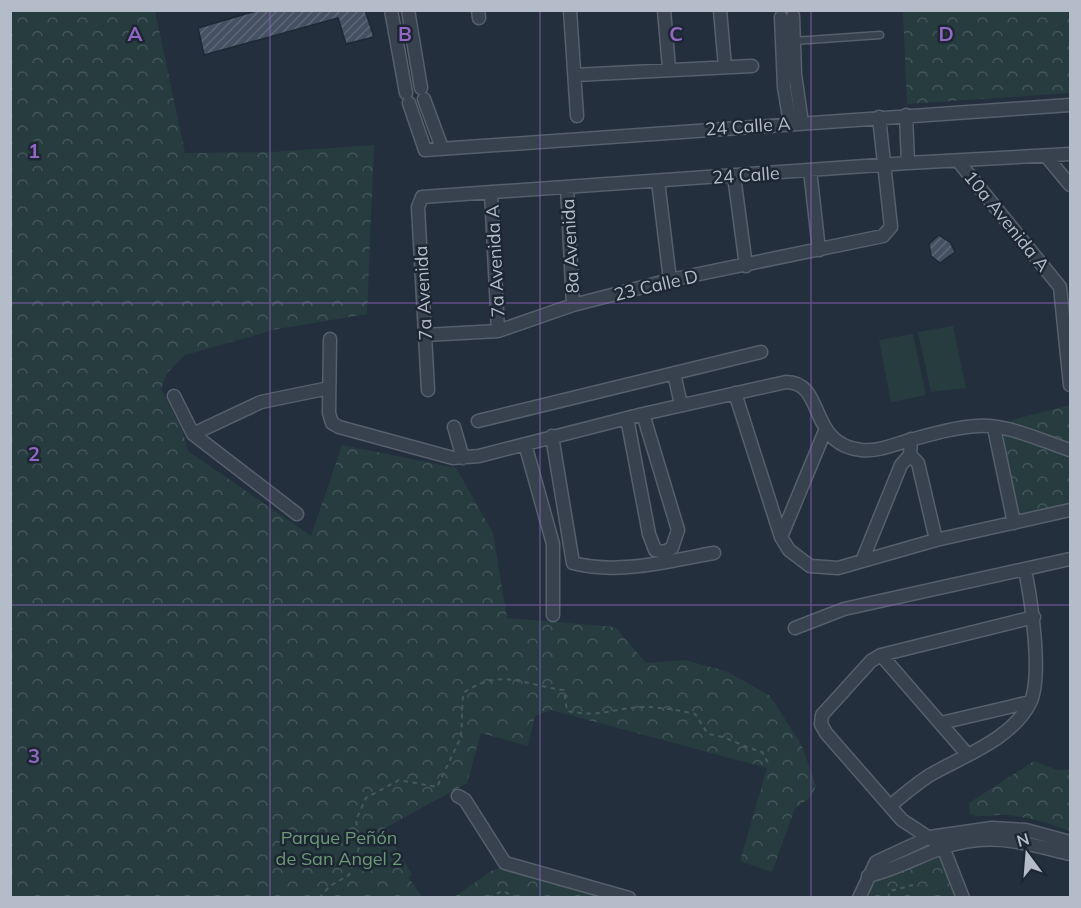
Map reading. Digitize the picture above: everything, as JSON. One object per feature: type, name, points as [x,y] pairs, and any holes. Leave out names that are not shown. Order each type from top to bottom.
[{"type":"street","points":[[391,10],[394,34],[410,32]]},
{"type":"street","points":[[408,10],[410,32],[423,93],[442,148]]},
{"type":"street","points":[[570,10],[577,116]]},
{"type":"street","points":[[664,10],[669,68]]},
{"type":"street","points":[[720,10],[725,67]]},
{"type":"street","points":[[787,14],[793,41],[796,123]]},
{"type":"street","points":[[787,14],[784,87],[796,123]]},
{"type":"street","name":"24 Calle A","points":[[394,34],[407,98],[425,150],[1071,105]]},
{"type":"street","points":[[575,75],[669,68],[752,66]]},
{"type":"street","points":[[906,116],[908,163]]},
{"type":"street","points":[[879,117],[882,165]]},
{"type":"street","name":"24 Calle","points":[[422,197],[1071,154]]},
{"type":"street","points":[[1046,156],[1071,185]]},
{"type":"street","name":"10a Avenida A","points":[[958,161],[1060,287],[1071,385]]},
{"type":"street","name":"23 Calle D","points":[[425,335],[498,331],[573,305],[670,280],[883,236],[891,227],[882,165]]},
{"type":"street","points":[[810,170],[819,250]]},
{"type":"street","points":[[734,176],[746,266]]},
{"type":"street","points":[[658,181],[670,280]]},
{"type":"street","name":"8a Avenida","points":[[567,187],[573,305]]},
{"type":"street","name":"7a Avenida A","points":[[491,192],[498,331]]},
{"type":"street","name":"7a Avenida","points":[[422,197],[418,207],[428,390]]},
{"type":"street","points":[[330,339],[329,413],[332,423],[339,428],[440,455],[464,458],[681,405],[797,382],[805,387],[811,397],[825,430],[847,446],[862,450],[879,449],[911,439],[971,427],[994,428],[1071,450]]},
{"type":"street","points":[[478,421],[761,352]]},
{"type":"street","points":[[674,373],[681,405]]},
{"type":"street","points":[[193,434],[261,402],[329,388]]},
{"type":"street","points":[[735,393],[781,537],[789,550],[810,566],[838,568],[936,540],[1071,510]]},
{"type":"street","points":[[174,396],[193,434],[297,514]]},
{"type":"street","points":[[627,418],[651,540],[656,550],[664,552],[672,548],[678,531],[643,414]]},
{"type":"street","points":[[454,427],[464,458]]},
{"type":"street","points":[[994,428],[1014,523]]},
{"type":"street","points":[[781,537],[825,430]]},
{"type":"street","points":[[552,436],[573,563],[608,568],[638,567],[714,553]]},
{"type":"street","points":[[862,561],[901,465],[910,455],[911,439]]},
{"type":"street","points":[[525,444],[553,544],[553,615]]},
{"type":"street","points":[[910,455],[918,464],[936,540]]},
{"type":"street","points":[[795,628],[844,609],[1071,559]]},
{"type":"street","points":[[890,806],[914,786],[998,737],[1022,715],[1030,702],[1034,665],[1034,617],[1025,570]]},
{"type":"street","points":[[963,897],[944,848],[902,820],[826,733],[821,724],[822,715],[880,655],[1034,617]]},
{"type":"street","points":[[880,655],[967,754]]},
{"type":"street","points":[[941,723],[1030,702]]},
{"type":"street","points":[[458,796],[465,800],[505,863],[629,897]]},
{"type":"street","points":[[859,897],[876,862],[930,837],[992,828],[1026,830],[1071,842]]},
{"type":"street","points":[[868,876],[883,873],[944,848],[990,838],[1041,845],[1071,855]]},
{"type":"lane","points":[[793,41],[879,35]]},
{"type":"path","points":[[319,897],[330,886],[349,875],[360,845],[356,820],[366,798],[399,780],[437,786],[461,737],[463,693],[481,681],[507,678],[564,690],[567,711],[582,714],[597,715],[643,707],[695,714],[708,734],[724,736],[742,747],[762,752],[770,766]]},
{"type":"path","points":[[888,897],[890,891],[913,885]]},
{"type":"path","points":[[489,897],[502,891],[519,897]]},
{"type":"green space","name":"Parque Peñón de San Angel 2","points":[[10,11],[155,11],[185,153],[273,152],[374,145],[367,314],[277,329],[185,355],[167,373],[161,389],[182,430],[188,451],[311,536],[342,445],[456,468],[493,533],[507,618],[615,627],[646,663],[684,660],[726,671],[770,696],[801,744],[816,786],[811,797],[795,808],[772,872],[740,861],[767,768],[551,710],[535,716],[528,746],[481,733],[467,783],[385,828],[412,875],[409,878],[422,897],[11,897]]},
{"type":"green space","points":[[903,11],[1070,11],[1070,93],[907,104]]},
{"type":"green space","points":[[953,326],[966,388],[931,392],[918,332]]},
{"type":"green space","points":[[913,334],[926,395],[891,402],[879,340]]},
{"type":"green space","points":[[1070,405],[1070,516],[1017,520],[997,424]]},
{"type":"green space","points":[[1034,761],[1057,770],[1070,769],[1070,831],[1015,816],[970,814],[969,803]]},
{"type":"green space","points":[[940,851],[957,897],[867,898],[874,880]]},
{"type":"green space","points":[[501,867],[602,897],[453,898],[491,871]]},
{"type":"building","points":[[259,10],[365,10],[374,37],[346,44],[338,18],[204,55],[198,28]]},
{"type":"building","points":[[939,235],[950,242],[955,252],[940,263],[931,256],[929,244]]}]
